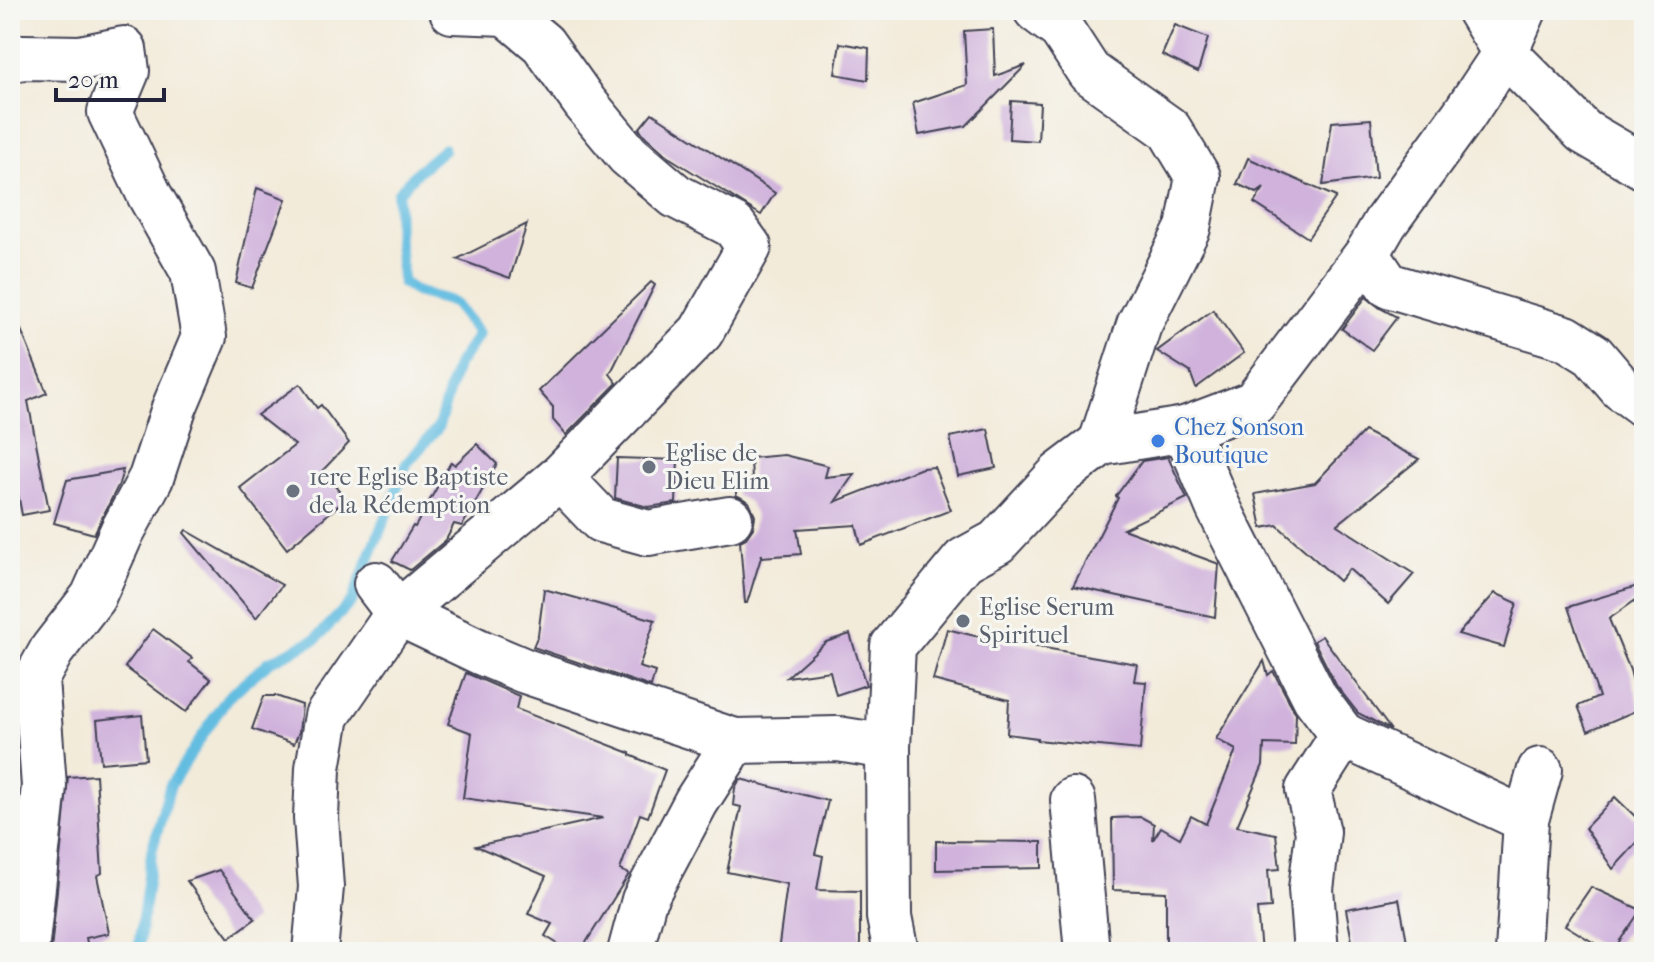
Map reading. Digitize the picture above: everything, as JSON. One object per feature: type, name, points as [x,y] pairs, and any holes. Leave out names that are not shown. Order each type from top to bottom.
[{"type":"street","points":[[1036,10],[1061,29],[1089,72],[1169,129],[1198,177],[1188,228],[1139,325],[1101,443]]},
{"type":"street","points":[[1479,10],[1505,53],[1584,132],[1644,167]]},
{"type":"street","points":[[896,952],[889,917],[888,747],[893,646],[964,560],[997,542],[1060,474],[1101,443],[1185,429],[1254,403],[1367,254],[1385,223],[1505,53],[1524,10]]},
{"type":"street","points":[[315,952],[321,887],[316,818],[318,768],[327,716],[387,599],[560,477],[701,332],[749,247],[734,226],[676,196],[628,155],[585,103],[543,44],[506,13],[452,11]]},
{"type":"street","points":[[10,60],[23,57],[80,58],[124,49],[127,71],[110,112],[150,196],[193,272],[204,337],[174,408],[151,478],[122,532],[93,597],[52,650],[23,679],[44,786],[26,952]]},
{"type":"street","points":[[1367,254],[1388,285],[1566,338],[1593,355],[1621,388],[1644,405]]},
{"type":"street","points":[[1185,429],[1218,507],[1308,685],[1343,735],[1526,820]]},
{"type":"street","points":[[560,477],[601,520],[648,533],[730,519]]},
{"type":"street","points":[[387,599],[525,671],[735,741],[838,739],[888,747]]},
{"type":"street","points":[[1316,952],[1311,889],[1318,832],[1308,790],[1343,735]]},
{"type":"street","points":[[630,952],[644,900],[696,802],[735,741]]},
{"type":"street","points":[[1518,952],[1526,820],[1540,770]]},
{"type":"street","points":[[1073,800],[1087,952]]},
{"type":"building","points":[[1175,25],[1208,38],[1198,72],[1162,55]]},
{"type":"building","points":[[993,29],[995,76],[1026,65],[966,126],[919,135],[913,103],[967,85],[964,31]]},
{"type":"building","points":[[840,43],[869,48],[868,80],[835,74]]},
{"type":"building","points":[[1011,101],[1040,103],[1038,141],[1009,139]]},
{"type":"building","points":[[652,113],[775,193],[761,215],[670,158],[646,137],[639,129]]},
{"type":"building","points":[[1371,119],[1376,178],[1323,185],[1332,122]]},
{"type":"building","points":[[1248,158],[1336,197],[1308,238],[1254,203],[1264,188],[1257,193],[1237,184]]},
{"type":"building","points":[[257,188],[286,199],[252,288],[236,283]]},
{"type":"building","points":[[527,224],[510,278],[457,259]]},
{"type":"building","points":[[651,282],[655,285],[610,374],[617,383],[566,435],[553,420],[553,407],[539,391]]},
{"type":"building","points":[[1366,297],[1397,317],[1372,350],[1342,329]]},
{"type":"building","points":[[10,303],[47,393],[28,401],[49,510],[22,515],[10,451],[10,383],[13,383],[10,376]]},
{"type":"building","points":[[1213,310],[1244,353],[1196,388],[1190,372],[1157,351]]},
{"type":"building","points":[[300,384],[317,408],[321,405],[349,443],[322,471],[346,499],[287,549],[240,488],[295,445],[257,415]]},
{"type":"building","points":[[988,429],[996,468],[958,476],[950,437]]},
{"type":"building","points":[[1364,431],[1419,459],[1337,525],[1414,574],[1388,604],[1349,569],[1339,581],[1277,525],[1262,528],[1255,494],[1315,483]]},
{"type":"building","points":[[477,444],[497,464],[462,526],[454,524],[446,540],[410,570],[392,561],[451,462],[455,465]]},
{"type":"building","points":[[784,455],[828,466],[825,477],[854,474],[835,502],[922,468],[934,467],[951,510],[861,545],[856,525],[797,529],[801,554],[762,557],[762,554],[745,603],[740,541],[753,528],[755,516],[749,502],[736,495],[736,489],[742,489],[741,482],[752,481],[751,458]]},
{"type":"building","points":[[1168,457],[1187,498],[1123,529],[1219,564],[1215,617],[1073,586],[1118,498],[1116,496],[1142,461]]},
{"type":"building","points":[[617,458],[678,460],[676,503],[648,507],[615,498]]},
{"type":"building","points":[[123,470],[94,534],[54,523],[67,480]]},
{"type":"building","points":[[186,530],[282,585],[256,618],[184,533]]},
{"type":"building","points":[[1644,584],[1644,594],[1609,619],[1630,670],[1640,709],[1588,731],[1578,706],[1599,697],[1568,607]]},
{"type":"building","points":[[544,589],[655,620],[639,667],[655,672],[651,687],[533,647],[538,635]]},
{"type":"building","points":[[1495,593],[1517,603],[1504,647],[1458,634]]},
{"type":"building","points":[[153,629],[192,658],[189,662],[211,679],[186,712],[125,667]]},
{"type":"building","points":[[947,629],[1137,664],[1134,681],[1146,682],[1140,750],[1007,734],[1009,700],[933,680]]},
{"type":"building","points":[[850,634],[866,685],[836,695],[830,671],[787,677],[826,642]]},
{"type":"building","points":[[1322,636],[1391,730],[1358,713],[1336,685],[1314,641]]},
{"type":"building","points":[[1264,661],[1268,675],[1273,671],[1296,714],[1295,745],[1264,744],[1263,765],[1237,826],[1276,834],[1280,869],[1268,870],[1271,908],[1257,909],[1261,952],[1166,952],[1166,892],[1113,890],[1112,818],[1141,817],[1154,824],[1153,840],[1161,827],[1180,838],[1191,816],[1206,824],[1236,750],[1216,739]]},
{"type":"building","points":[[466,673],[519,696],[516,709],[630,753],[665,770],[648,817],[640,814],[620,870],[629,874],[580,952],[571,952],[545,936],[552,924],[528,914],[546,876],[476,846],[603,818],[463,798],[472,733],[448,724]]},
{"type":"building","points":[[264,696],[276,696],[302,705],[299,732],[294,744],[252,729]]},
{"type":"building","points":[[142,715],[146,759],[101,763],[97,720]]},
{"type":"building","points":[[96,775],[102,873],[97,876],[109,933],[86,938],[88,947],[51,952],[68,777]]},
{"type":"building","points":[[740,779],[828,801],[815,854],[823,856],[817,890],[860,891],[860,952],[778,952],[787,884],[727,872],[741,807],[733,805],[735,788]]},
{"type":"building","points":[[18,792],[13,837],[10,837],[10,793]]},
{"type":"building","points":[[1615,797],[1644,825],[1644,835],[1613,869],[1585,828]]},
{"type":"building","points":[[936,841],[1042,842],[1042,868],[936,870]]},
{"type":"building","points":[[219,870],[255,919],[229,938],[187,881]]},
{"type":"building","points":[[1591,887],[1641,910],[1614,949],[1606,946],[1604,949],[1565,925]]},
{"type":"building","points":[[1399,899],[1409,952],[1354,952],[1346,909]]},
{"type":"waterway","points":[[138,952],[152,850],[170,786],[227,698],[269,662],[316,639],[352,601],[407,463],[438,428],[456,367],[479,334],[453,302],[417,292],[403,283],[398,238],[398,193],[444,149]]},
{"type":"place","name":"Chez Sonson Boutique","points":[[1158,441]]},
{"type":"place","name":"Eglise de Dieu Elim","points":[[649,467]]},
{"type":"place","name":"1ere Eglise Baptiste de la Rédemption","points":[[293,491]]},
{"type":"place","name":"Eglise Serum Spirituel","points":[[963,621]]}]
